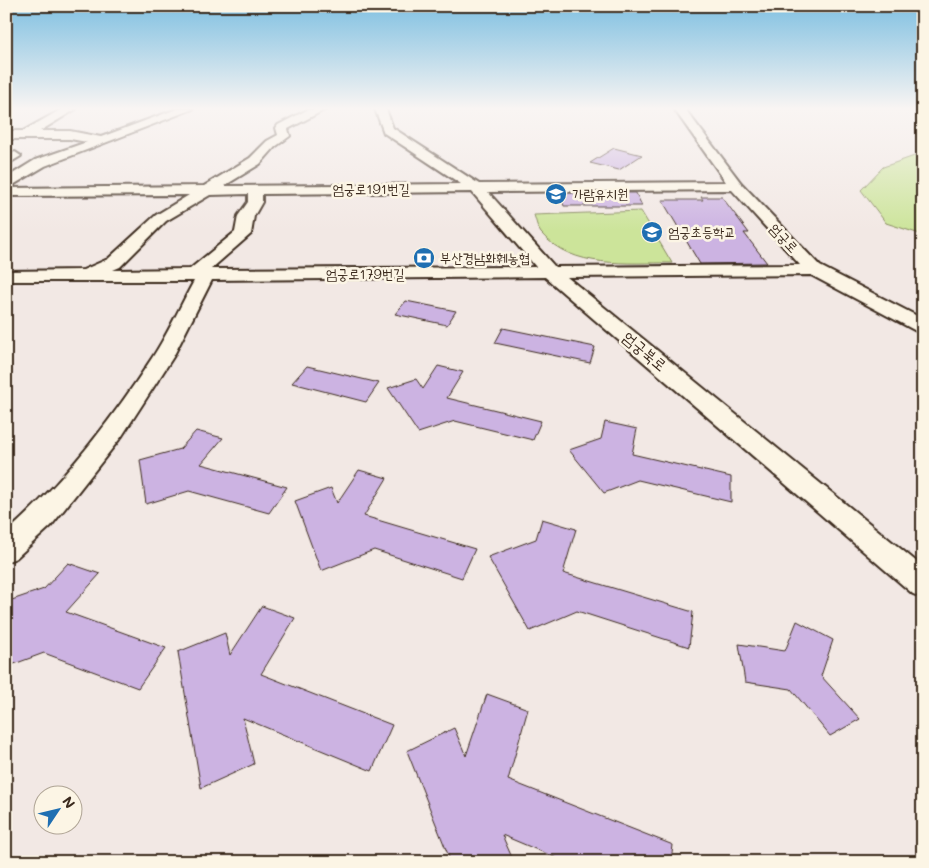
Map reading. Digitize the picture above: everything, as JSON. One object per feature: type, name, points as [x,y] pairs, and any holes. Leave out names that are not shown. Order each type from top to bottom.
[{"type":"street","points":[[6,184],[40,163],[76,150]]},
{"type":"street","points":[[82,276],[114,263],[161,218],[255,162],[267,150]]},
{"type":"street","name":"엄궁북로","points":[[418,150],[476,188],[552,273],[923,585]]},
{"type":"street","name":"엄궁로","points":[[710,150],[736,186],[814,270],[923,327]]},
{"type":"street","name":"엄궁로191번길","points":[[6,192],[736,186]]},
{"type":"street","points":[[6,550],[42,518],[114,430],[163,356],[200,275],[243,234],[246,216],[255,202],[255,190]]},
{"type":"street","name":"엄궁로179번길","points":[[6,276],[814,270]]},
{"type":"green space","points":[[923,153],[923,235],[886,223],[861,190],[883,167]]},
{"type":"green space","points":[[641,211],[672,263],[602,262],[569,253],[554,245],[541,233],[534,215]]},
{"type":"building","points":[[612,150],[642,155],[619,170],[590,163]]},
{"type":"building","points":[[560,193],[636,193],[642,206],[564,206]]},
{"type":"building","points":[[701,197],[722,197],[749,233],[744,233],[767,263],[700,264],[662,200],[703,200]]},
{"type":"building","points":[[406,301],[456,311],[447,325],[395,314]]},
{"type":"building","points":[[503,328],[595,347],[590,363],[495,343]]},
{"type":"building","points":[[307,366],[379,383],[366,402],[292,383]]},
{"type":"building","points":[[438,366],[463,372],[447,398],[541,421],[533,440],[455,421],[418,433],[388,388],[416,379],[423,389]]},
{"type":"building","points":[[605,422],[637,429],[632,454],[731,477],[731,502],[638,480],[604,493],[569,450],[601,439]]},
{"type":"building","points":[[196,431],[223,438],[201,464],[287,487],[269,513],[189,491],[146,504],[140,460],[180,449]]},
{"type":"building","points":[[359,470],[387,478],[364,516],[475,549],[462,578],[374,550],[321,571],[295,501],[331,488],[337,503]]},
{"type":"building","points":[[542,519],[576,529],[563,573],[693,612],[689,647],[577,611],[530,631],[488,557],[536,539]]},
{"type":"building","points":[[68,563],[100,574],[66,612],[166,648],[138,688],[44,653],[6,667],[6,602],[44,589]]},
{"type":"building","points":[[262,606],[295,618],[261,674],[392,725],[372,771],[243,718],[254,764],[201,788],[178,652],[225,633],[230,655]]},
{"type":"building","points":[[797,621],[833,640],[821,676],[860,719],[830,736],[791,689],[745,682],[739,644],[785,651]]},
{"type":"building","points":[[487,694],[528,709],[508,780],[673,845],[671,862],[566,862],[502,835],[514,862],[451,862],[407,751],[454,728],[466,756]]},
{"type":"place","name":"가람유치원","points":[[556,194]]},
{"type":"place","name":"엄궁초등학교","points":[[652,232]]},
{"type":"place","name":"부산경남화훼농협","points":[[424,258]]}]
